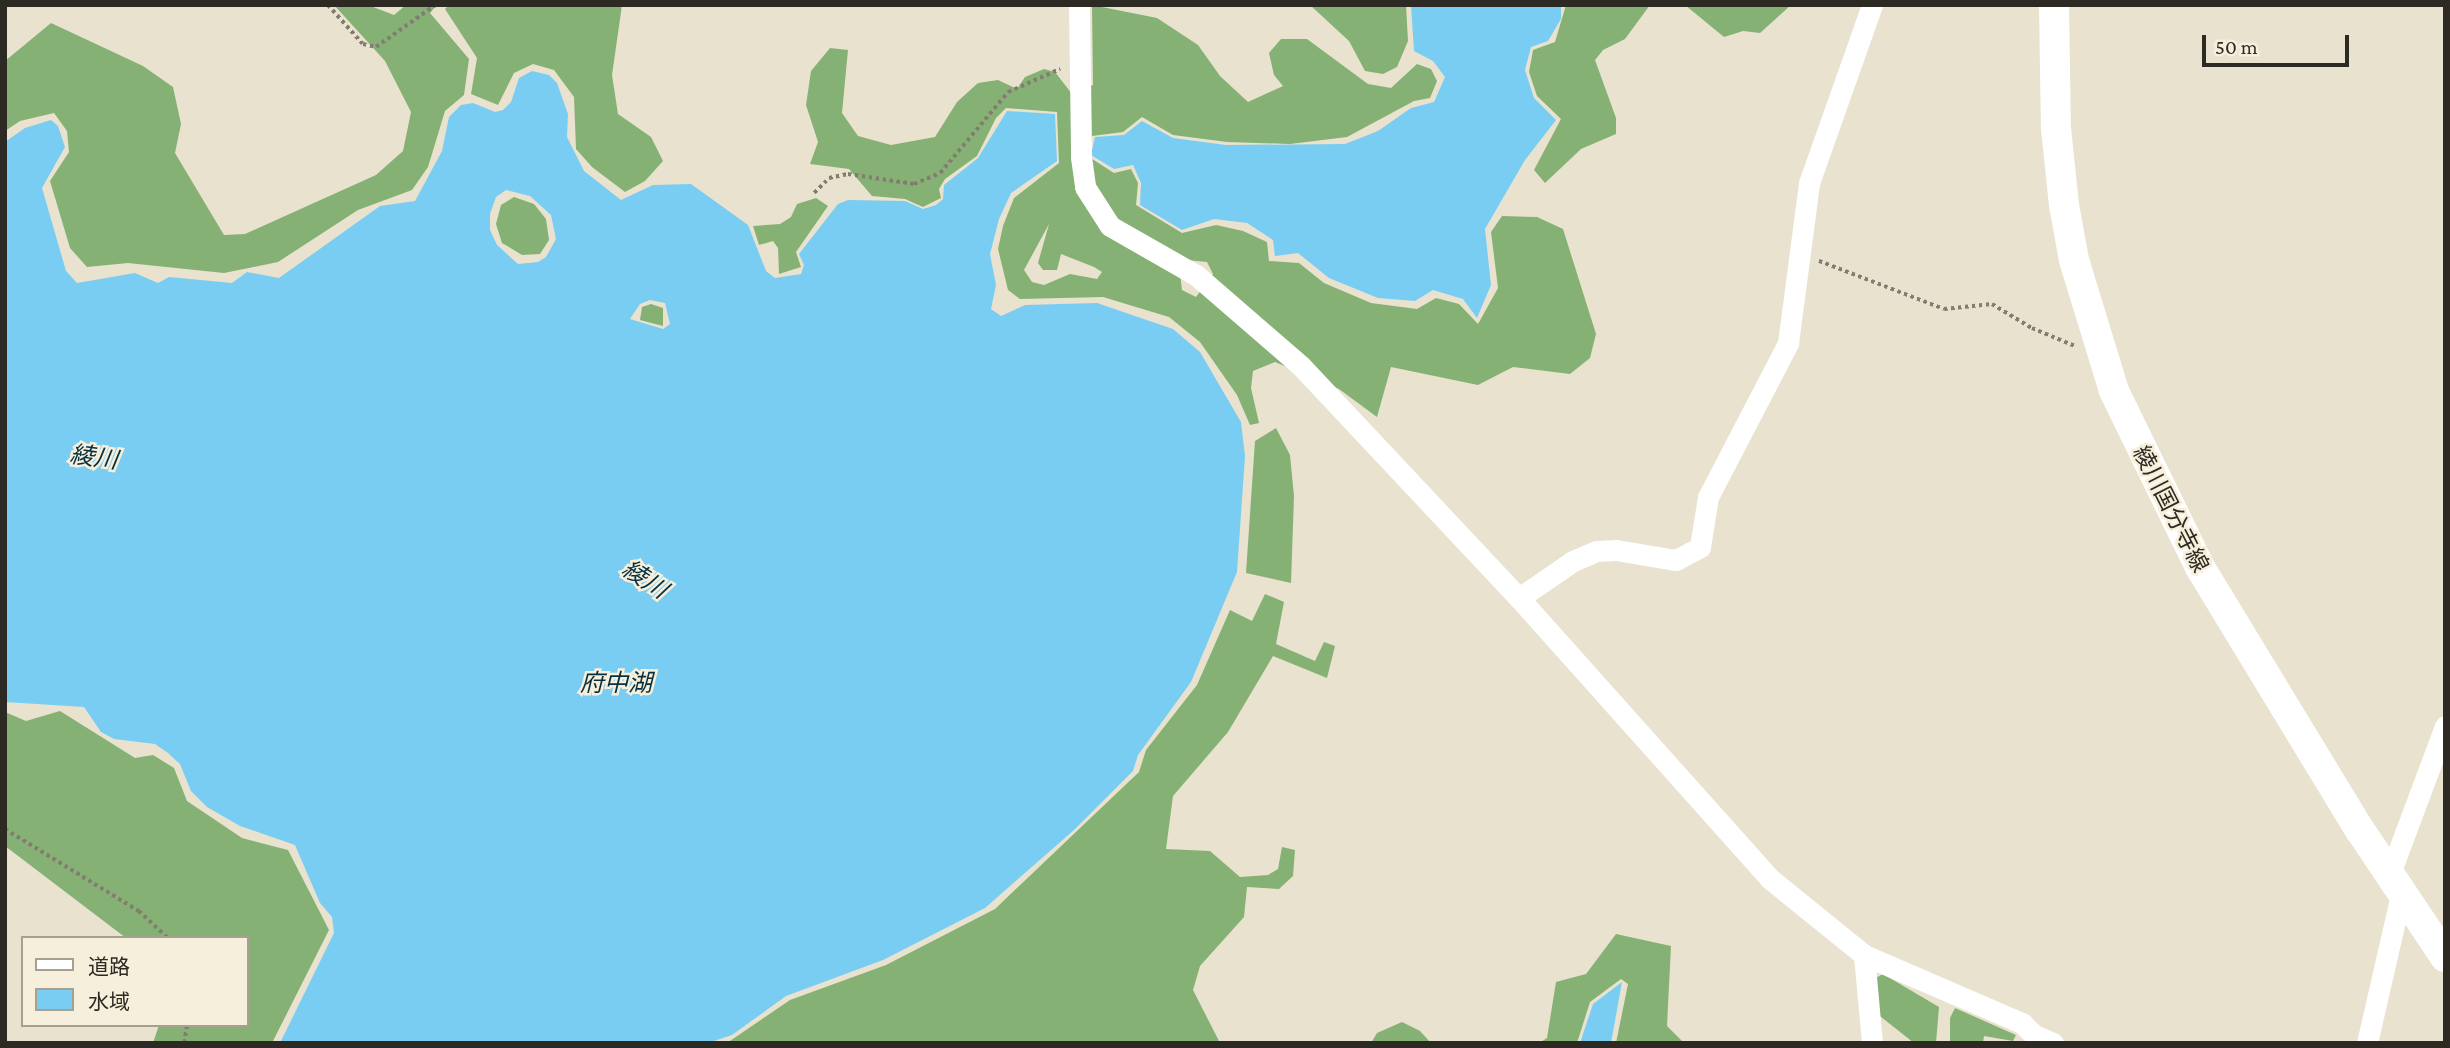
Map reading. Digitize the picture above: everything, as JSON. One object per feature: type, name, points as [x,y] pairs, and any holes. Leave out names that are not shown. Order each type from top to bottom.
[{"type":"main road","name":"綾川国分寺線","points":[[2054,5],[2056,128],[2064,205],[2074,260],[2098,348],[2144,461],[2201,569],[2395,885],[2445,957]]},
{"type":"street","points":[[1079,5],[1081,158],[1085,187],[1095,209],[1110,226],[1196,275],[1243,312],[1301,366],[1519,598],[1769,878],[1864,955],[2022,1023],[2035,1035],[2053,1043]]},
{"type":"street","points":[[1519,598],[1573,561],[1596,551],[1616,550],[1676,560],[1700,547],[1709,497],[1788,343],[1809,183],[1872,5]]},
{"type":"street","points":[[2367,1043],[2395,885],[2445,726]]},
{"type":"street","points":[[1864,955],[1872,1043]]},
{"type":"path","points":[[328,5],[363,44],[376,47],[435,5]]},
{"type":"path","points":[[896,5],[905,5]]},
{"type":"path","points":[[814,193],[830,178],[848,174],[914,184],[940,173],[1008,92],[1034,77],[1062,69],[1080,70]]},
{"type":"path","points":[[1800,254],[1944,309],[1992,304],[2072,346],[2098,348]]},
{"type":"path","points":[[5,830],[139,911],[166,936]]},
{"type":"green space","points":[[334,5],[368,5],[394,15],[406,5],[437,5],[430,13],[469,59],[464,95],[445,111],[428,167],[412,190],[358,210],[278,262],[224,273],[128,263],[87,267],[70,248],[50,181],[69,152],[67,131],[54,113],[20,121],[5,131],[5,61],[51,23],[143,66],[173,87],[181,124],[175,153],[224,235],[245,234],[376,175],[403,151],[411,112],[385,61]]},
{"type":"green space","points":[[449,5],[622,5],[612,75],[618,114],[651,137],[663,161],[645,181],[625,192],[592,167],[576,149],[574,97],[554,70],[533,64],[514,73],[498,105],[471,94],[477,58],[445,9]]},
{"type":"green space","points":[[1092,5],[1157,18],[1198,45],[1220,76],[1248,102],[1283,86],[1274,75],[1269,53],[1281,39],[1307,39],[1368,84],[1391,88],[1417,64],[1431,69],[1437,81],[1430,98],[1414,101],[1347,137],[1290,144],[1227,142],[1173,135],[1142,117],[1123,132],[1092,136],[1089,157],[1114,173],[1131,169],[1138,183],[1136,205],[1182,233],[1216,225],[1243,231],[1267,242],[1269,261],[1299,263],[1324,283],[1371,303],[1417,309],[1436,298],[1459,304],[1478,324],[1498,288],[1491,232],[1502,216],[1537,217],[1563,229],[1596,334],[1590,358],[1570,374],[1513,367],[1478,385],[1391,367],[1377,417],[1339,389],[1275,362],[1253,371],[1251,388],[1259,423],[1250,425],[1237,395],[1200,342],[1169,317],[1103,297],[1020,299],[1008,290],[998,249],[1003,226],[1014,198],[1059,163],[1057,112],[1006,108],[996,118],[977,156],[945,179],[939,189],[941,198],[923,207],[905,199],[872,196],[849,169],[810,164],[818,142],[806,105],[811,71],[830,48],[848,50],[842,113],[858,136],[891,145],[935,137],[957,102],[978,83],[998,80],[1017,89],[1025,77],[1044,69],[1055,72],[1072,94],[1093,85]],"holes":[[[1049,224],[1038,263],[1043,270],[1057,270],[1061,254],[1102,272],[1097,279],[1070,274],[1044,285],[1032,282],[1024,270]],[[1187,260],[1207,262],[1213,274],[1196,297],[1182,290],[1180,274]]]},
{"type":"green space","points":[[1310,5],[1406,5],[1408,41],[1397,67],[1383,74],[1365,71],[1349,41]]},
{"type":"green space","points":[[1566,5],[1650,5],[1625,39],[1603,50],[1595,60],[1616,118],[1616,134],[1581,149],[1545,183],[1534,170],[1561,119],[1537,96],[1529,72],[1533,50],[1555,42]]},
{"type":"green space","points":[[1685,5],[1791,5],[1760,33],[1743,31],[1724,37]]},
{"type":"green space","points":[[514,197],[534,204],[546,219],[549,240],[540,254],[522,255],[502,243],[496,224],[501,205]]},
{"type":"green space","points":[[816,198],[828,206],[796,252],[801,267],[779,274],[778,248],[773,241],[759,245],[753,226],[780,224],[791,217],[797,204]]},
{"type":"green space","points":[[651,304],[663,308],[663,326],[640,320],[642,307]]},
{"type":"green space","points":[[1276,428],[1290,455],[1294,496],[1291,583],[1246,573],[1255,441]]},
{"type":"green space","points":[[1265,594],[1284,602],[1276,644],[1315,661],[1324,642],[1335,646],[1327,678],[1273,656],[1228,732],[1173,796],[1166,849],[1210,851],[1240,877],[1268,875],[1278,869],[1282,847],[1295,850],[1293,876],[1279,889],[1247,887],[1244,917],[1200,966],[1193,990],[1220,1043],[727,1043],[790,1000],[886,965],[995,909],[1139,772],[1146,750],[1197,685],[1230,610],[1252,621]]},
{"type":"green space","points":[[60,711],[135,758],[153,755],[174,768],[187,801],[242,838],[288,850],[329,930],[272,1043],[153,1043],[158,1027],[248,1027],[248,936],[123,936],[5,846],[5,712],[26,721]]},
{"type":"green space","points":[[1616,934],[1671,946],[1667,1026],[1684,1043],[1616,1043],[1628,984],[1621,979],[1590,1002],[1577,1043],[1539,1043],[1547,1038],[1556,982],[1586,974]]},
{"type":"green space","points":[[1883,974],[1939,1007],[1936,1043],[1914,1043],[1871,1009],[1870,981]]},
{"type":"green space","points":[[1955,1008],[2016,1035],[2013,1041],[1984,1036],[1983,1043],[1950,1043],[1950,1018]]},
{"type":"green space","points":[[1402,1022],[1420,1031],[1431,1043],[1371,1043],[1377,1033]]},
{"type":"water","points":[[1411,5],[1561,5],[1561,19],[1548,41],[1531,47],[1525,70],[1534,98],[1556,120],[1525,160],[1485,229],[1491,285],[1477,318],[1463,299],[1433,290],[1415,301],[1378,298],[1329,278],[1298,253],[1275,256],[1273,240],[1247,223],[1214,219],[1182,230],[1140,205],[1141,183],[1133,165],[1114,169],[1091,155],[1095,137],[1124,135],[1142,121],[1173,138],[1226,145],[1345,144],[1378,131],[1411,108],[1434,102],[1445,77],[1433,61],[1414,51]]},
{"type":"water","name":"府中湖","points":[[532,71],[549,75],[557,83],[568,114],[567,137],[584,171],[621,200],[653,185],[691,184],[748,225],[766,271],[775,278],[801,274],[804,265],[799,254],[838,204],[848,200],[905,201],[923,209],[936,205],[943,199],[944,185],[978,158],[1007,111],[1055,114],[1057,161],[1011,193],[999,219],[990,254],[996,285],[991,309],[1001,316],[1025,305],[1097,303],[1173,329],[1200,352],[1241,422],[1245,456],[1237,572],[1191,682],[1138,755],[1133,771],[1074,830],[985,908],[883,960],[786,996],[732,1035],[708,1043],[280,1043],[334,933],[332,917],[320,903],[295,845],[240,826],[207,807],[191,791],[180,764],[168,753],[155,744],[114,739],[101,732],[84,707],[5,702],[5,142],[25,128],[51,120],[58,126],[65,147],[42,188],[66,271],[77,283],[135,273],[158,283],[169,277],[232,283],[247,272],[279,278],[380,206],[415,201],[442,151],[449,117],[461,105],[473,103],[495,112],[503,110],[511,102],[519,78]],"holes":[[[506,190],[530,196],[551,215],[556,239],[546,257],[538,262],[518,264],[497,245],[490,230],[490,214],[496,197]],[[650,300],[665,303],[670,324],[663,329],[630,319],[640,304]]]},
{"type":"water","points":[[1622,982],[1611,1043],[1580,1043],[1593,1004]]},
{"type":"water label","name":"綾川","points":[[94,457]]},
{"type":"water label","name":"綾川","points":[[645,579]]}]
